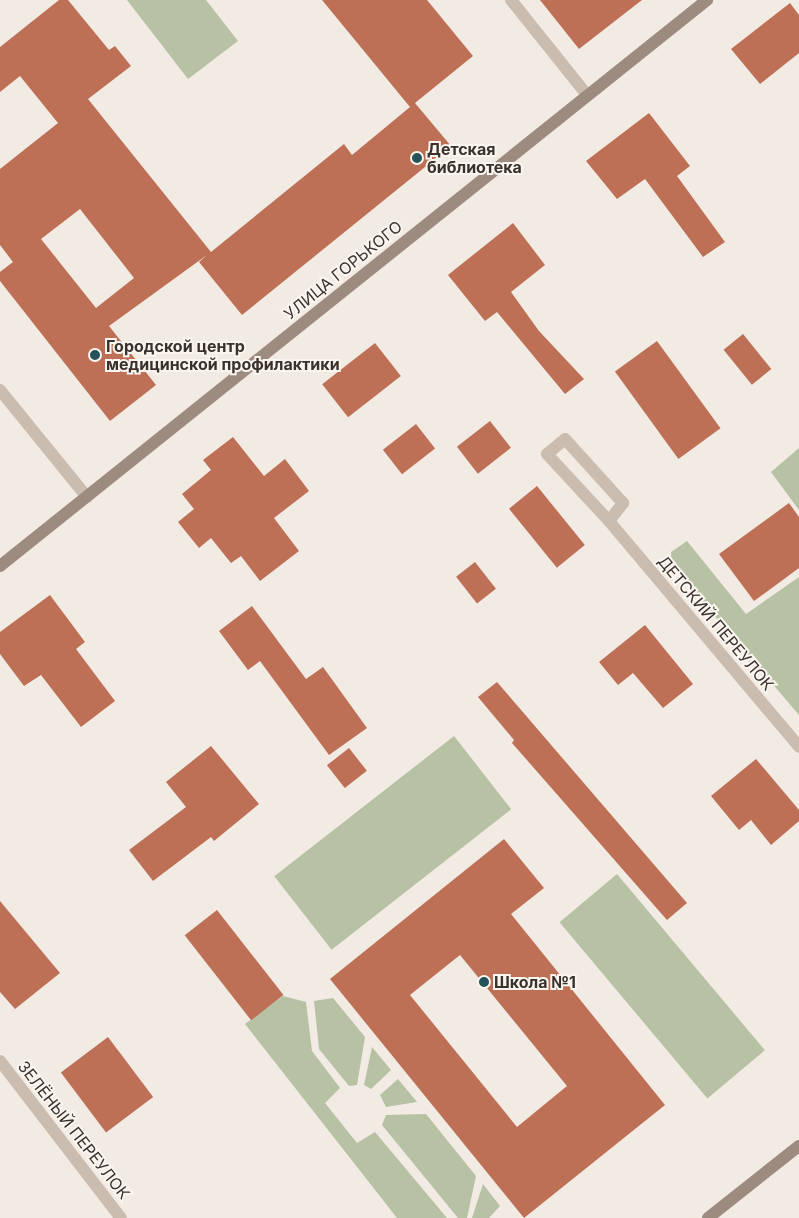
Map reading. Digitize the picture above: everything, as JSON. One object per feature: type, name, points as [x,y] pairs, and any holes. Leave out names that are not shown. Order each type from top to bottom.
[{"type":"street","points":[[511,0],[587,95]]},
{"type":"street","name":"УЛИЦА ГОРЬКОГО","points":[[0,566],[707,0]]},
{"type":"street","points":[[0,390],[86,496]]},
{"type":"street","name":"ДЕТСКИЙ ПЕРЕУЛОК","points":[[609,521],[622,503],[565,439],[547,454],[609,521],[799,747]]},
{"type":"street","name":"ЗЕЛЁНЫЙ ПЕРЕУЛОК","points":[[0,1061],[122,1218]]},
{"type":"street","points":[[708,1218],[799,1146]]},
{"type":"green space","points":[[127,0],[206,0],[238,41],[188,79]]},
{"type":"green space","points":[[799,448],[799,510],[771,472]]},
{"type":"green space","points":[[687,541],[746,614],[799,577],[799,715],[672,566],[671,552]]},
{"type":"green space","points":[[454,736],[511,809],[332,950],[274,876]]},
{"type":"green space","points":[[617,874],[765,1050],[707,1098],[560,922]]},
{"type":"green space","points":[[283,996],[306,1002],[312,1051],[340,1088],[325,1103],[357,1143],[375,1132],[447,1218],[397,1218],[245,1024]]},
{"type":"green space","points":[[333,998],[365,1037],[357,1085],[349,1086],[319,1049],[314,1001]]},
{"type":"green space","points":[[372,1047],[391,1070],[371,1089],[364,1085]]},
{"type":"green space","points":[[398,1079],[417,1102],[386,1107],[380,1095]]},
{"type":"green space","points":[[426,1114],[476,1176],[467,1218],[458,1218],[382,1125],[386,1115]]},
{"type":"green space","points":[[483,1184],[500,1206],[489,1218],[472,1218]]},
{"type":"building","points":[[59,0],[68,0],[109,50],[115,46],[131,66],[88,99],[211,252],[344,144],[352,155],[410,107],[322,0],[427,0],[473,56],[415,103],[451,146],[242,315],[199,262],[207,255],[109,326],[156,385],[110,421],[0,281],[0,272],[13,262],[0,245],[0,169],[58,123],[20,76],[0,92],[0,47]],"holes":[[[80,209],[134,278],[96,308],[41,239]]]},
{"type":"building","points":[[540,0],[642,0],[579,49]]},
{"type":"building","points":[[790,3],[799,15],[799,53],[760,84],[731,49]]},
{"type":"building","points":[[649,113],[690,166],[677,176],[725,242],[703,257],[645,179],[617,199],[586,161]]},
{"type":"building","points":[[513,223],[545,265],[511,292],[539,331],[584,379],[565,394],[497,312],[485,321],[448,275]]},
{"type":"building","points":[[743,334],[771,369],[752,385],[724,350]]},
{"type":"building","points":[[657,341],[720,428],[678,459],[615,372]]},
{"type":"building","points":[[375,343],[401,376],[348,417],[322,384]]},
{"type":"building","points":[[490,421],[511,448],[478,474],[457,447]]},
{"type":"building","points":[[416,424],[435,448],[402,474],[383,450]]},
{"type":"building","points":[[233,437],[264,476],[285,459],[309,491],[274,518],[299,551],[260,581],[241,556],[231,563],[211,538],[199,548],[178,522],[194,509],[182,494],[211,470],[203,460]]},
{"type":"building","points":[[537,486],[585,545],[557,568],[509,509]]},
{"type":"building","points":[[789,503],[799,517],[799,568],[754,601],[719,554]]},
{"type":"building","points":[[475,562],[496,589],[477,604],[456,577]]},
{"type":"building","points":[[50,595],[85,642],[76,649],[115,701],[81,727],[41,675],[24,686],[0,654],[0,632]]},
{"type":"building","points":[[252,606],[306,679],[323,667],[367,728],[329,755],[260,661],[248,670],[219,631]]},
{"type":"building","points":[[645,625],[693,684],[663,708],[633,673],[618,685],[599,662]]},
{"type":"building","points":[[497,682],[687,903],[667,920],[512,743],[514,740],[478,697]]},
{"type":"building","points":[[211,746],[259,804],[214,841],[211,837],[153,881],[129,850],[186,807],[166,782]]},
{"type":"building","points":[[349,748],[367,771],[345,788],[327,765]]},
{"type":"building","points":[[756,759],[799,810],[799,821],[771,845],[751,820],[739,830],[711,796]]},
{"type":"building","points":[[504,839],[544,888],[511,914],[665,1105],[524,1218],[330,979]],"holes":[[[460,955],[567,1086],[517,1127],[410,995]]]},
{"type":"building","points":[[0,901],[60,973],[15,1009],[0,992]]},
{"type":"building","points":[[217,910],[283,995],[251,1020],[185,935]]},
{"type":"building","points":[[108,1037],[153,1097],[106,1132],[61,1073]]},
{"type":"place","name":"Детская библиотека","points":[[417,158]]},
{"type":"place","name":"Городской центр медицинской профилактики","points":[[95,355]]},
{"type":"place","name":"Школа №1","points":[[484,982]]}]
